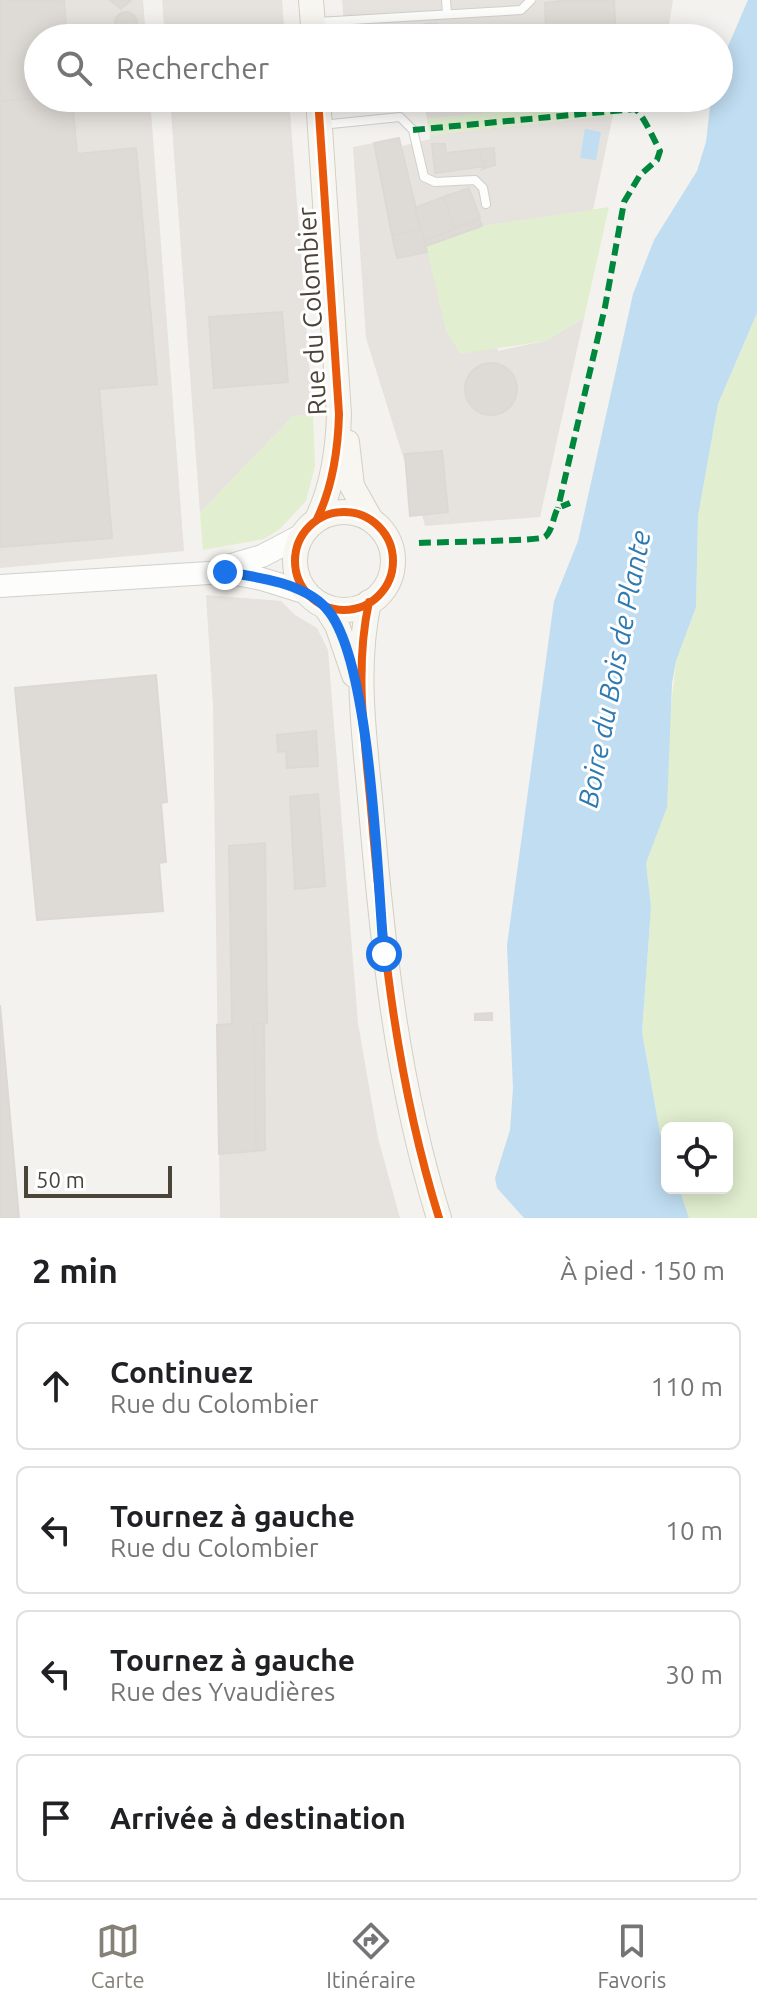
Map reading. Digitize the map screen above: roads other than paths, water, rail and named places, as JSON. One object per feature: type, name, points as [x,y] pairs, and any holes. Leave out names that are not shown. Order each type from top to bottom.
[{"type":"main road","name":"Rue du Colombier","points":[[319,112],[338,376],[352,486],[371,520]]},
{"type":"main road","name":"Rue du Colombier","points":[[310,527],[335,462],[338,376]]},
{"type":"main road","points":[[316,600],[351,609],[369,602],[386,585],[392,557],[389,543],[371,520],[343,512],[310,527],[295,566],[316,600],[344,641],[363,717]]},
{"type":"main road","points":[[369,602],[361,655],[363,717],[389,1001],[411,1116],[439,1218]]},
{"type":"street","points":[[204,572],[254,559],[310,527]]},
{"type":"street","points":[[0,586],[204,572],[253,577],[316,600]]},
{"type":"lane","points":[[312,15],[327,0]]},
{"type":"lane","points":[[446,0],[447,14]]},
{"type":"lane","points":[[312,15],[521,10],[531,0]]},
{"type":"lane","points":[[320,125],[400,117],[413,130],[424,177],[435,182],[475,180],[483,188],[486,204]]},
{"type":"water","name":"Boire du Bois de Plante","points":[[748,0],[757,0],[757,313],[718,404],[698,516],[696,607],[676,661],[672,683],[667,807],[646,863],[651,907],[642,1032],[661,1136],[661,1194],[681,1194],[689,1218],[524,1218],[497,1188],[495,1178],[510,1130],[513,1088],[507,945],[554,601],[578,541],[633,294],[654,240],[697,171],[706,142],[709,112],[733,112],[733,35]]},
{"type":"water","points":[[585,129],[601,132],[596,160],[580,158]]}]
